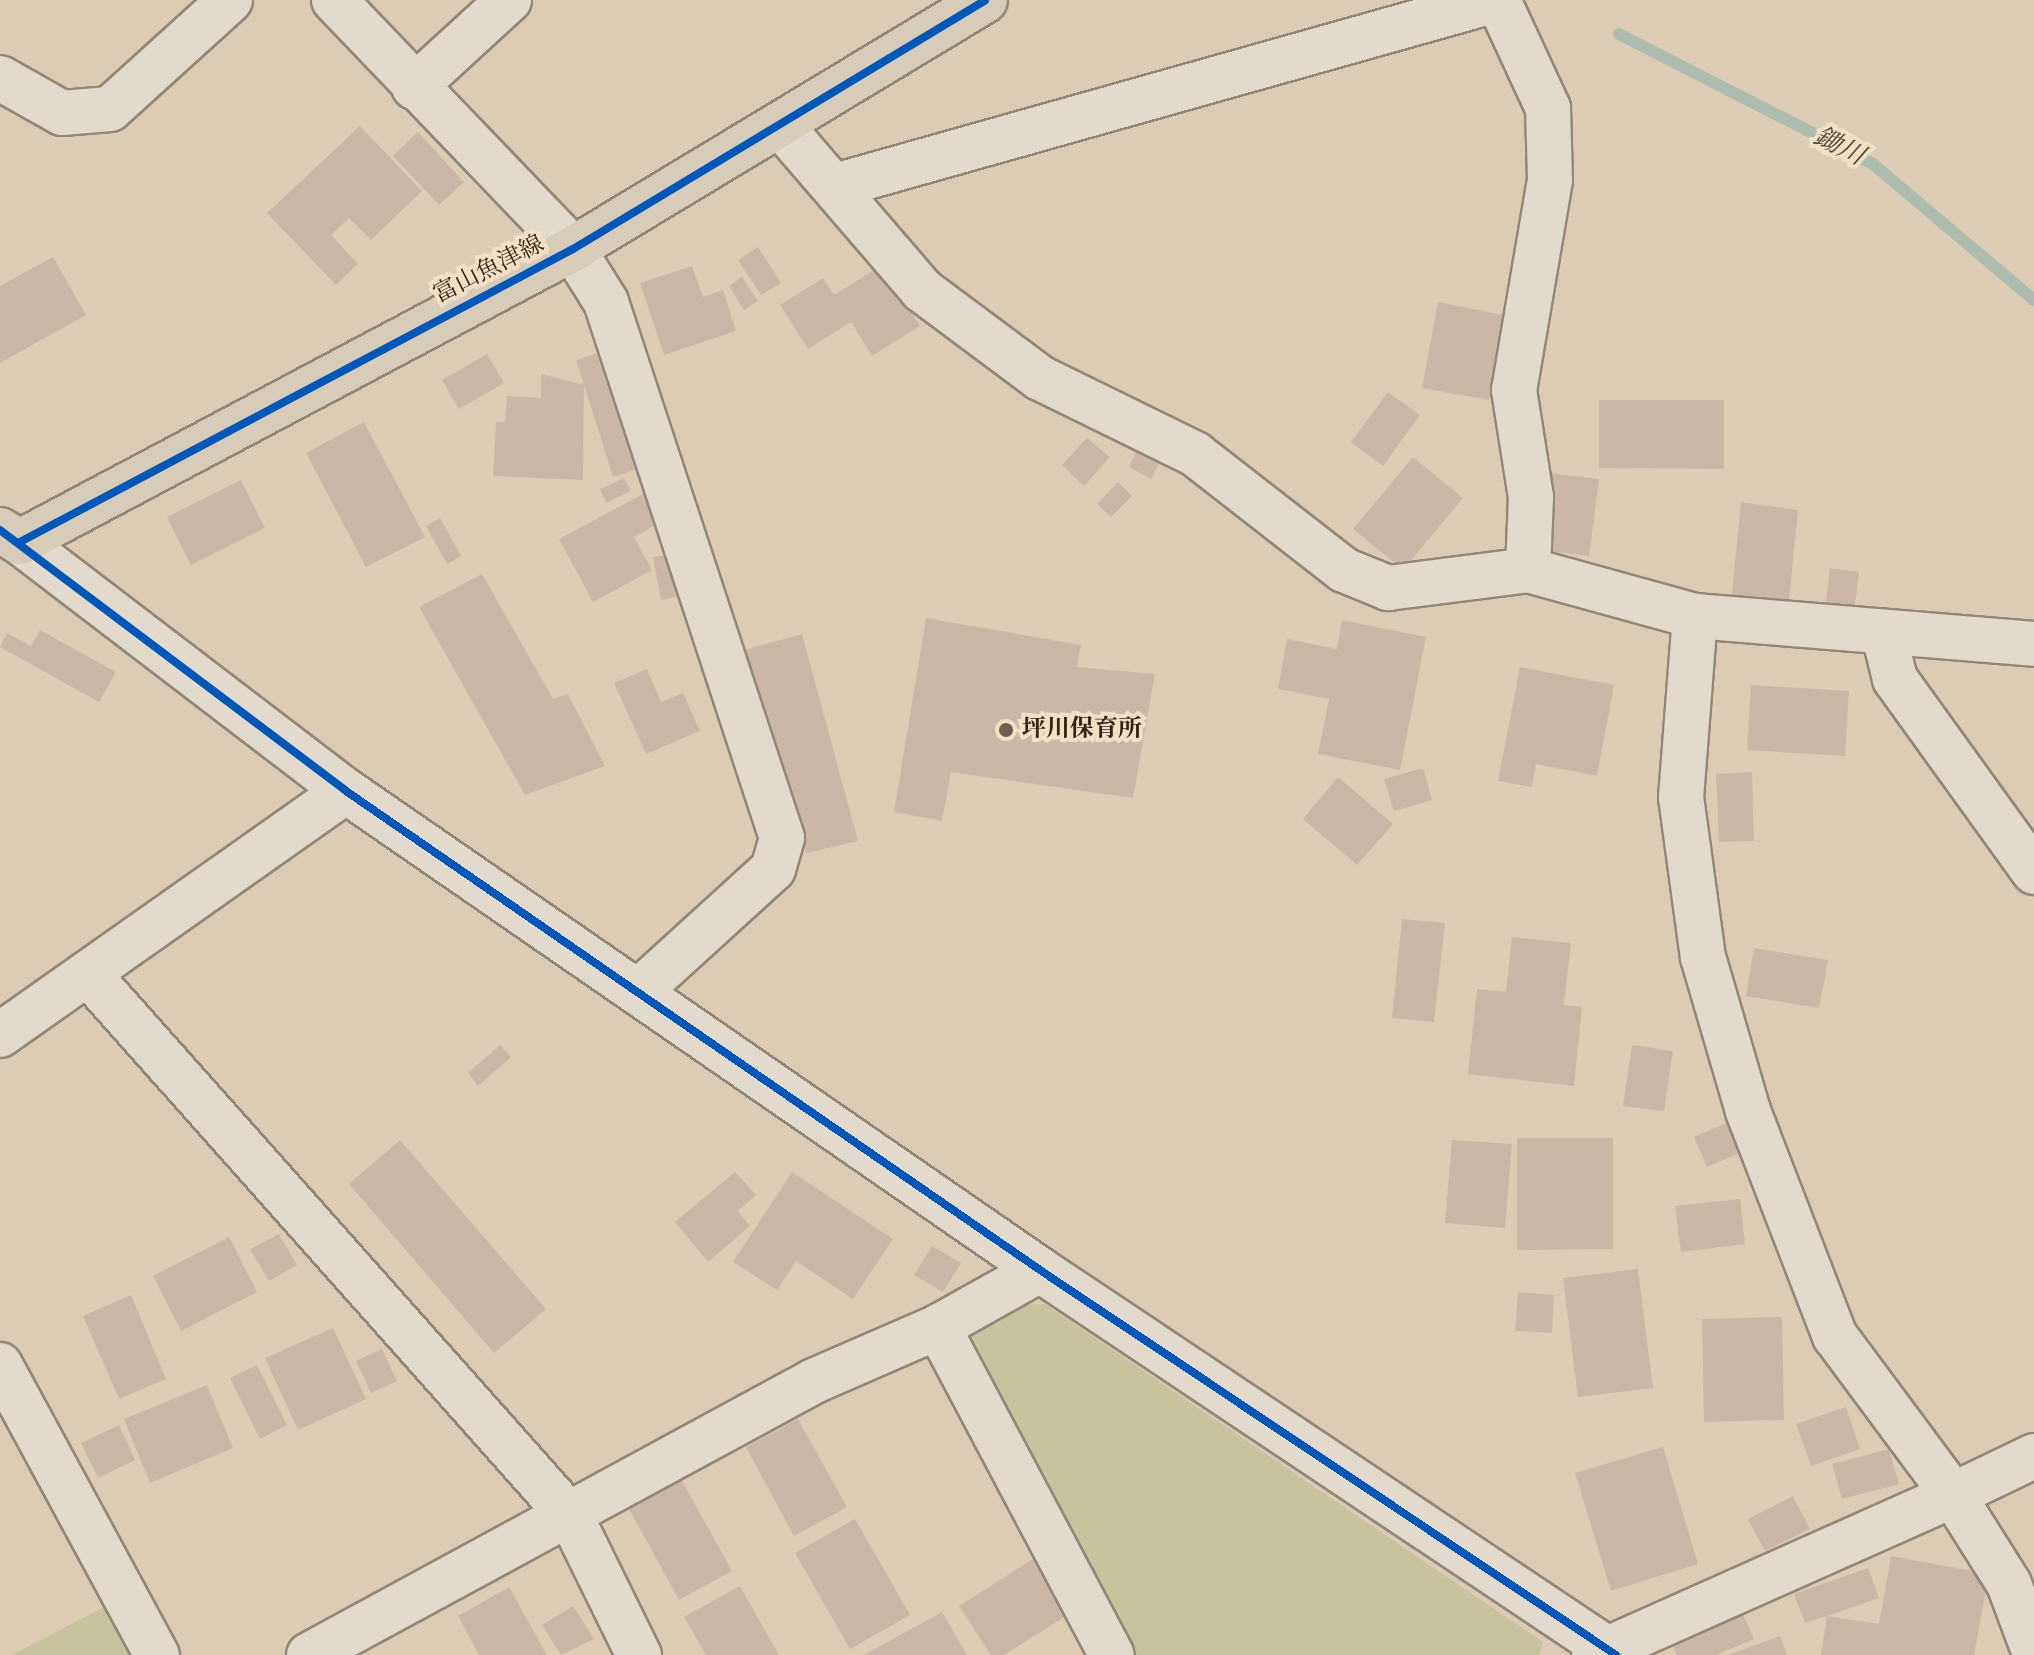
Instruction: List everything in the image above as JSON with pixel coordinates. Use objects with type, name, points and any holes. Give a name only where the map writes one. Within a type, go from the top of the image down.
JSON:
[{"type":"main road","name":"富山魚津線","points":[[10,536],[573,249],[782,127],[985,0]]},
{"type":"street","points":[[0,78],[62,113],[110,109],[230,0]]},
{"type":"street","points":[[334,0],[414,87],[573,249],[606,302],[782,838],[773,869],[638,992]]},
{"type":"street","points":[[414,87],[509,0]]},
{"type":"street","points":[[835,186],[1497,0],[1548,108],[1550,180],[1514,390],[1531,497],[1528,570]]},
{"type":"street","points":[[782,127],[922,290],[1040,378],[1195,454],[1344,570],[1388,588],[1528,570],[1695,616],[2034,644]]},
{"type":"street","points":[[10,536],[346,791],[1040,1270],[1606,1653],[2034,1456]]},
{"type":"street","points":[[1695,616],[1681,797],[1703,957],[1748,1111],[1835,1336],[1953,1495],[2009,1584],[2034,1651]]},
{"type":"street","points":[[1884,634],[1895,679],[2034,872]]},
{"type":"street","points":[[0,1035],[346,791]]},
{"type":"street","points":[[88,974],[571,1517],[639,1655]]},
{"type":"street","points":[[316,1653],[571,1517],[814,1381],[938,1327],[1040,1270]]},
{"type":"street","points":[[938,1327],[1108,1654]]},
{"type":"street","points":[[0,1365],[157,1655]]},
{"type":"shaded area","points":[[1045,1304],[1543,1642],[1539,1655],[1137,1655],[971,1337],[1024,1305]]},
{"type":"shaded area","points":[[106,1606],[133,1655],[12,1655]]},
{"type":"building","points":[[360,126],[422,191],[371,240],[349,218],[331,235],[358,264],[336,285],[267,213]]},
{"type":"building","points":[[418,132],[464,182],[439,205],[393,156]]},
{"type":"building","points":[[758,247],[781,283],[761,295],[738,260]]},
{"type":"building","points":[[53,257],[86,315],[0,363],[0,286]]},
{"type":"building","points":[[882,265],[920,326],[872,356],[851,322],[808,349],[780,305],[823,278],[834,295]]},
{"type":"building","points":[[692,266],[703,297],[723,290],[736,331],[664,355],[640,283]]},
{"type":"building","points":[[742,277],[758,301],[744,310],[729,286]]},
{"type":"building","points":[[1438,302],[1504,315],[1489,400],[1422,388]]},
{"type":"building","points":[[605,351],[643,467],[613,477],[576,360]]},
{"type":"building","points":[[487,354],[504,383],[459,409],[442,380]]},
{"type":"building","points":[[541,374],[584,385],[583,480],[493,476],[496,422],[505,422],[507,396],[541,398]]},
{"type":"building","points":[[1388,392],[1420,415],[1383,466],[1351,442]]},
{"type":"building","points":[[1599,400],[1724,400],[1724,469],[1599,468]]},
{"type":"building","points":[[364,422],[425,537],[366,567],[306,453]]},
{"type":"building","points":[[1087,438],[1110,457],[1084,486],[1062,465]]},
{"type":"building","points":[[1137,450],[1160,462],[1151,479],[1129,467]]},
{"type":"building","points":[[1413,457],[1463,498],[1403,570],[1353,529]]},
{"type":"building","points":[[1549,473],[1599,479],[1589,556],[1539,550]]},
{"type":"building","points":[[624,478],[631,491],[606,503],[600,489]]},
{"type":"building","points":[[241,480],[265,528],[191,565],[167,517]]},
{"type":"building","points":[[1118,482],[1132,496],[1111,517],[1097,504]]},
{"type":"building","points":[[645,493],[661,522],[634,537],[652,570],[593,602],[559,539]]},
{"type":"building","points":[[1741,502],[1798,510],[1787,620],[1730,614]]},
{"type":"building","points":[[440,518],[461,556],[447,564],[426,526]]},
{"type":"building","points":[[670,554],[678,597],[661,600],[653,557]]},
{"type":"building","points":[[1830,568],[1859,572],[1853,621],[1824,618]]},
{"type":"building","points":[[482,574],[553,699],[568,694],[605,766],[525,795],[419,607]]},
{"type":"building","points":[[926,618],[1081,645],[1077,667],[1155,674],[1133,798],[951,772],[942,821],[894,812]]},
{"type":"building","points":[[1342,620],[1426,637],[1400,770],[1318,754],[1329,699],[1278,689],[1287,639],[1337,649]]},
{"type":"building","points":[[40,630],[116,672],[99,702],[0,647],[7,633],[31,646]]},
{"type":"building","points":[[802,634],[858,841],[807,853],[744,650]]},
{"type":"building","points":[[1520,667],[1614,685],[1597,776],[1536,764],[1532,787],[1498,781]]},
{"type":"building","points":[[647,669],[661,702],[683,693],[700,731],[646,754],[614,683]]},
{"type":"building","points":[[1751,685],[1849,691],[1845,756],[1747,750]]},
{"type":"building","points":[[1423,768],[1432,800],[1394,811],[1384,779]]},
{"type":"building","points":[[1752,772],[1754,841],[1719,842],[1716,774]]},
{"type":"building","points":[[1338,777],[1393,824],[1357,865],[1303,819]]},
{"type":"building","points":[[1402,919],[1445,923],[1434,1022],[1392,1018]]},
{"type":"building","points":[[1512,937],[1571,943],[1564,1005],[1582,1007],[1574,1086],[1468,1074],[1477,989],[1506,992]]},
{"type":"building","points":[[1754,948],[1828,960],[1819,1008],[1746,996]]},
{"type":"building","points":[[500,1045],[511,1057],[478,1086],[468,1073]]},
{"type":"building","points":[[1632,1045],[1673,1051],[1664,1111],[1623,1106]]},
{"type":"building","points":[[1729,1122],[1742,1152],[1707,1167],[1694,1137]]},
{"type":"building","points":[[1517,1138],[1613,1138],[1613,1249],[1517,1250]]},
{"type":"building","points":[[400,1140],[546,1309],[494,1353],[349,1184]]},
{"type":"building","points":[[1452,1140],[1512,1144],[1505,1228],[1445,1223]]},
{"type":"building","points":[[735,1172],[756,1195],[738,1211],[750,1226],[708,1262],[675,1222]]},
{"type":"building","points":[[792,1172],[893,1239],[853,1299],[796,1261],[777,1290],[733,1262]]},
{"type":"building","points":[[1740,1199],[1745,1244],[1681,1252],[1675,1206]]},
{"type":"building","points":[[279,1234],[297,1265],[269,1281],[250,1249]]},
{"type":"building","points":[[229,1237],[257,1292],[181,1331],[153,1276]]},
{"type":"building","points":[[932,1246],[961,1263],[943,1292],[914,1275]]},
{"type":"building","points":[[1638,1269],[1653,1388],[1578,1397],[1563,1278]]},
{"type":"building","points":[[1518,1292],[1554,1295],[1552,1333],[1515,1331]]},
{"type":"building","points":[[131,1295],[166,1379],[119,1399],[83,1316]]},
{"type":"building","points":[[1782,1317],[1784,1420],[1704,1422],[1702,1319]]},
{"type":"building","points":[[333,1328],[366,1399],[298,1430],[265,1358]]},
{"type":"building","points":[[382,1349],[397,1381],[371,1393],[356,1361]]},
{"type":"building","points":[[257,1365],[287,1425],[260,1439],[230,1378]]},
{"type":"building","points":[[207,1385],[233,1448],[150,1483],[124,1419]]},
{"type":"building","points":[[1846,1407],[1860,1449],[1811,1466],[1796,1424]]},
{"type":"building","points":[[798,1419],[847,1507],[794,1536],[746,1447]]},
{"type":"building","points":[[119,1425],[135,1460],[98,1478],[81,1443]]},
{"type":"building","points":[[1663,1447],[1698,1564],[1611,1591],[1575,1473]]},
{"type":"building","points":[[1889,1449],[1899,1484],[1842,1499],[1832,1464]]},
{"type":"building","points":[[681,1479],[732,1571],[679,1600],[628,1507]]},
{"type":"building","points":[[1793,1496],[1810,1529],[1765,1551],[1748,1519]]},
{"type":"building","points":[[855,1519],[910,1615],[850,1649],[795,1553]]},
{"type":"building","points":[[1891,1556],[1989,1574],[1974,1655],[1821,1655],[1827,1616],[1879,1624]]},
{"type":"building","points":[[1033,1559],[1069,1614],[1004,1655],[991,1655],[959,1606]]},
{"type":"building","points":[[1868,1568],[1879,1598],[1805,1623],[1794,1594]]},
{"type":"building","points":[[740,1586],[779,1655],[706,1655],[684,1617]]},
{"type":"building","points":[[509,1587],[547,1655],[479,1655],[458,1616]]},
{"type":"building","points":[[573,1606],[594,1639],[561,1655],[542,1625]]},
{"type":"building","points":[[942,1612],[967,1655],[864,1655]]},
{"type":"building","points":[[1743,1614],[1754,1639],[1716,1655],[1677,1655],[1672,1643]]},
{"type":"building","points":[[1780,1636],[1787,1655],[1728,1655]]},
{"type":"waterway","name":"鋤川","points":[[1619,34],[1873,164],[2034,300]]},
{"type":"cycle path","points":[[20,542],[573,249],[985,0]]},
{"type":"cycle path","points":[[0,530],[346,791],[1040,1270],[1616,1655]]},
{"type":"place","name":"坪川保育所","points":[[1006,730]]}]
